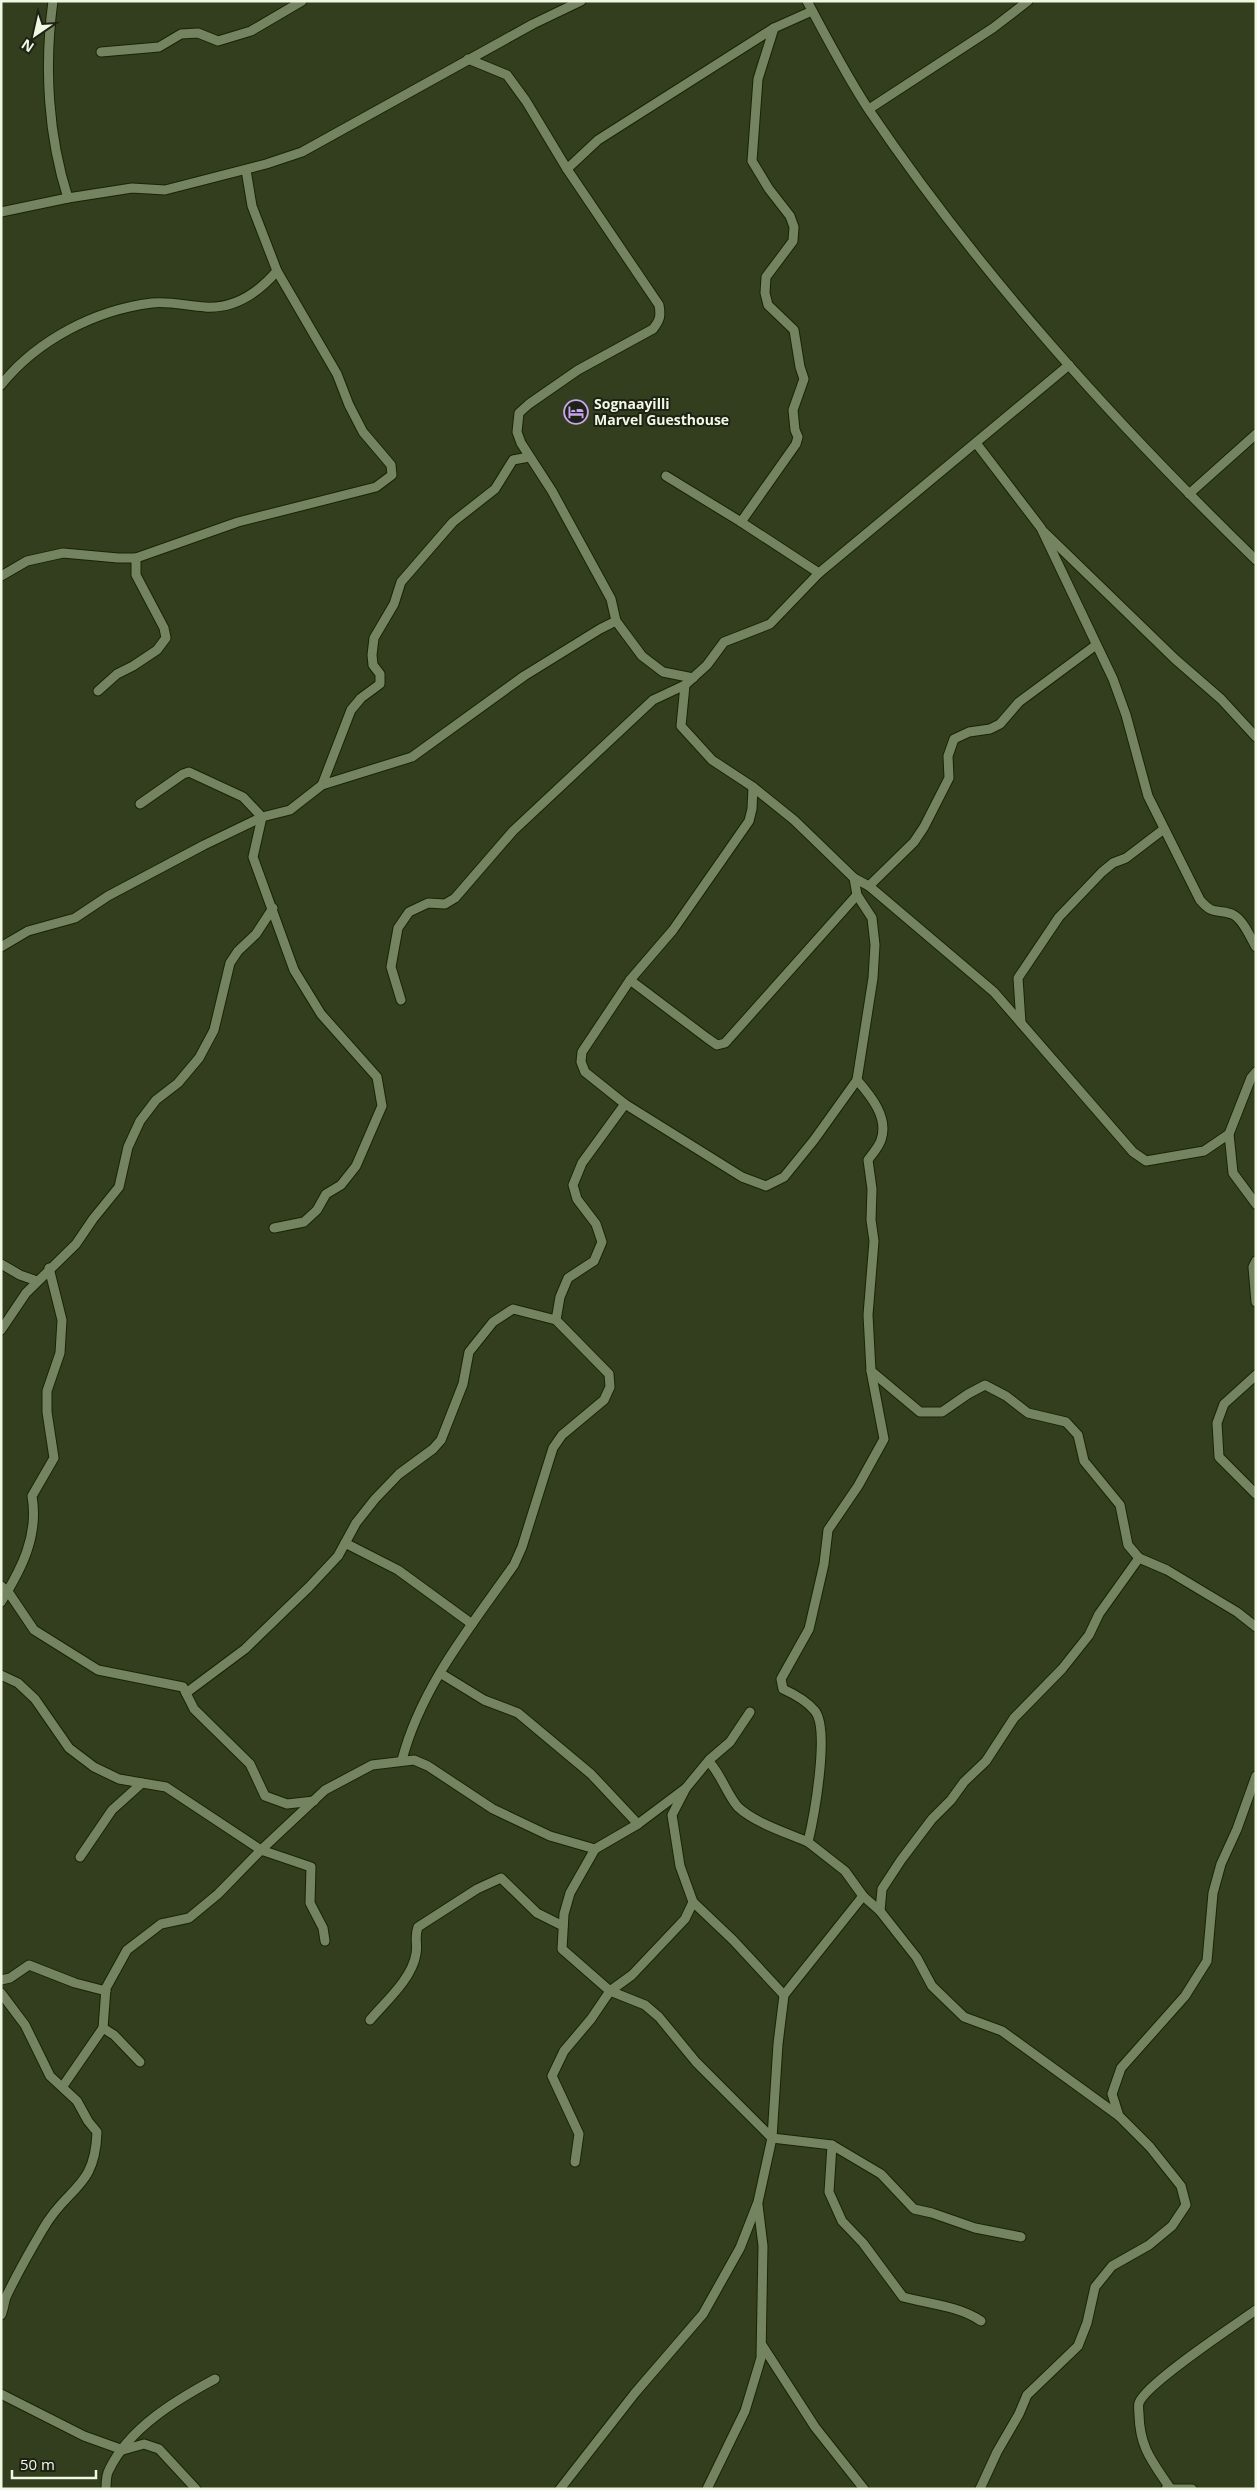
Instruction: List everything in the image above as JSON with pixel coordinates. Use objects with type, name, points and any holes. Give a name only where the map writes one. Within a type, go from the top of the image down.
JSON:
[{"type":"street","points":[[53,1],[49,52],[50,95],[58,167],[68,198]]},
{"type":"street","points":[[101,52],[159,47],[182,34],[198,33],[218,41],[251,31],[302,1]]},
{"type":"street","points":[[1,212],[68,198],[132,188],[165,190],[246,170],[302,152],[468,59],[581,1]]},
{"type":"street","points":[[807,1],[835,54],[868,109],[949,222],[1069,365],[1133,437],[1256,560]]},
{"type":"street","points":[[868,109],[993,28],[1028,1]]},
{"type":"street","points":[[567,169],[598,140],[774,28],[812,11]]},
{"type":"street","points":[[741,522],[796,444],[798,437],[795,430],[793,410],[804,379],[800,367],[794,330],[768,305],[765,293],[766,277],[793,241],[794,227],[790,216],[769,189],[752,161],[758,79],[774,28]]},
{"type":"street","points":[[468,59],[506,76],[526,101],[567,169],[659,305],[660,321],[653,329],[578,370],[529,404],[519,413],[518,432],[529,457],[552,491],[611,599],[616,621],[642,656],[663,672],[693,678]]},
{"type":"street","points":[[1,576],[28,561],[63,553],[136,558],[238,522],[376,487],[392,475],[391,465],[364,432],[349,405],[337,374],[277,271],[257,222],[246,170]]},
{"type":"street","points":[[1,385],[17,365],[41,347],[89,319],[153,303],[207,307],[227,306],[248,297],[263,287],[277,271]]},
{"type":"street","points":[[401,1000],[391,966],[398,928],[409,912],[428,904],[445,904],[455,898],[513,831],[653,700],[685,685],[708,665],[724,642],[770,624],[819,573],[1069,365]]},
{"type":"street","points":[[1189,494],[1256,434]]},
{"type":"street","points":[[976,443],[1041,528],[1175,659],[1221,699],[1256,737]]},
{"type":"street","points":[[322,785],[351,710],[361,698],[380,684],[380,674],[373,666],[374,638],[394,604],[401,582],[453,522],[495,489],[514,460],[529,457]]},
{"type":"street","points":[[666,476],[819,573]]},
{"type":"street","points":[[1041,528],[1113,679],[1126,715],[1148,796],[1200,900],[1216,913],[1232,915],[1241,922],[1256,947]]},
{"type":"street","points":[[98,691],[117,674],[157,650],[166,638],[164,628],[136,575],[136,558]]},
{"type":"street","points":[[1,947],[28,931],[75,918],[108,896],[262,817],[290,810],[322,785],[412,757],[524,676],[600,628],[616,621]]},
{"type":"street","points":[[869,886],[914,842],[924,827],[949,778],[948,756],[954,739],[969,732],[990,729],[1000,724],[1019,702],[1096,645]]},
{"type":"street","points":[[685,685],[681,726],[712,760],[753,787],[794,820],[854,878],[869,886],[994,992],[1133,1152],[1146,1161],[1204,1151],[1229,1134]]},
{"type":"street","points":[[140,804],[183,774],[189,772],[242,797],[262,817]]},
{"type":"street","points":[[753,787],[752,809],[743,832],[673,930],[630,980],[582,1052],[581,1062],[585,1072],[591,1079],[625,1104],[742,1177],[766,1186],[784,1177],[814,1140],[857,1080],[873,978],[875,945],[872,918],[857,895],[854,878]]},
{"type":"street","points":[[262,817],[253,857],[294,970],[321,1014],[377,1077],[382,1106],[356,1166],[341,1185],[326,1194],[317,1210],[304,1222],[274,1228]]},
{"type":"street","points":[[1021,1024],[1018,978],[1054,925],[1102,872],[1113,863],[1126,858],[1164,828]]},
{"type":"street","points":[[630,980],[707,1038],[717,1044],[725,1043],[857,895]]},
{"type":"street","points":[[1,1330],[26,1292],[76,1244],[93,1219],[119,1188],[128,1146],[140,1121],[156,1100],[178,1083],[199,1058],[214,1030],[230,963],[238,951],[256,934],[273,908]]},
{"type":"street","points":[[1256,1072],[1251,1078],[1229,1134],[1233,1173],[1256,1204]]},
{"type":"street","points":[[808,1842],[817,1805],[821,1728],[816,1712],[797,1696],[783,1689],[781,1679],[809,1629],[824,1564],[828,1530],[858,1486],[884,1440],[871,1371],[868,1315],[874,1241],[871,1220],[872,1189],[868,1160],[881,1140],[884,1123],[870,1094],[857,1080]]},
{"type":"street","points":[[556,1320],[560,1297],[568,1278],[594,1261],[602,1242],[596,1224],[577,1199],[573,1185],[582,1163],[625,1104]]},
{"type":"street","points":[[1256,1261],[1253,1267],[1256,1302]]},
{"type":"street","points":[[1,1264],[20,1275],[37,1281]]},
{"type":"street","points":[[1,1602],[9,1593],[30,1548],[34,1510],[32,1496],[54,1458],[47,1412],[47,1391],[60,1353],[62,1320],[50,1268]]},
{"type":"street","points":[[186,1693],[245,1649],[309,1587],[338,1556],[356,1523],[375,1499],[399,1474],[433,1449],[441,1440],[463,1384],[469,1352],[493,1322],[513,1309],[556,1320],[609,1374],[610,1387],[604,1400],[562,1435],[553,1448],[522,1547],[514,1565],[472,1624],[440,1674],[415,1718],[402,1760]]},
{"type":"street","points":[[871,1371],[920,1412],[942,1412],[985,1385],[1006,1396],[1028,1413],[1066,1422],[1078,1434],[1084,1460],[1120,1505],[1128,1545],[1139,1558],[1167,1570],[1237,1612],[1256,1627]]},
{"type":"street","points":[[1256,1375],[1224,1404],[1217,1423],[1219,1457],[1256,1494]]},
{"type":"street","points":[[345,1543],[398,1570],[472,1624]]},
{"type":"street","points":[[880,1912],[882,1889],[901,1860],[964,1782],[986,1761],[1014,1718],[1068,1662],[1089,1635],[1099,1614],[1139,1558]]},
{"type":"street","points":[[1,1586],[9,1593],[34,1630],[98,1670],[183,1687],[194,1709],[250,1764],[265,1796],[287,1804],[314,1800]]},
{"type":"street","points":[[440,1674],[484,1700],[518,1714],[591,1774],[638,1824]]},
{"type":"street","points":[[1,1675],[24,1688],[35,1700],[69,1748],[94,1767],[119,1779],[166,1787],[261,1850],[311,1867],[310,1903],[323,1928],[325,1940]]},
{"type":"street","points":[[750,1712],[730,1742],[709,1760],[686,1788],[672,1815],[680,1866],[693,1902],[733,1940],[784,1995]]},
{"type":"street","points":[[63,2086],[103,2028],[106,1991],[127,1950],[161,1924],[189,1918],[218,1894],[261,1850],[325,1790],[372,1765],[414,1760],[428,1766],[493,1808],[550,1836],[595,1849]]},
{"type":"street","points":[[711,1764],[720,1775],[738,1806],[768,1826],[808,1842],[845,1871],[863,1896],[880,1912],[917,1958],[932,1986],[964,2017],[1002,2031],[1118,2116],[1150,2147],[1181,2186],[1186,2205],[1172,2226],[1149,2245],[1112,2266],[1095,2287],[1087,2323],[1078,2346],[1026,2395],[1019,2414],[997,2452],[980,2489]]},
{"type":"street","points":[[1118,2116],[1112,2094],[1121,2068],[1185,1996],[1207,1961],[1213,1893],[1221,1864],[1256,1776]]},
{"type":"street","points":[[80,1857],[112,1810],[142,1783]]},
{"type":"street","points":[[686,1788],[638,1824],[595,1849],[570,1893],[564,1914],[562,1949],[610,1991],[645,2005],[659,2017],[696,2062],[772,2138],[832,2145],[881,2174],[914,2209],[932,2212],[975,2228],[1021,2237]]},
{"type":"street","points":[[370,2020],[409,1972],[417,1954],[415,1934],[418,1927],[478,1889],[501,1878],[537,1913],[563,1926]]},
{"type":"street","points":[[560,2489],[636,2393],[703,2314],[740,2248],[758,2202],[772,2138],[778,2044],[784,1995],[863,1896]]},
{"type":"street","points":[[575,2162],[580,2134],[552,2076],[564,2052],[591,2019],[610,1991],[632,1976],[685,1919],[693,1902]]},
{"type":"street","points":[[1,1980],[10,1978],[29,1964],[75,1983],[106,1991]]},
{"type":"street","points":[[1,1993],[25,2026],[50,2076],[77,2101],[88,2121],[97,2132],[96,2154],[91,2170],[83,2181],[56,2208],[44,2227],[3,2297],[1,2315]]},
{"type":"street","points":[[103,2028],[114,2035],[140,2062]]},
{"type":"street","points":[[832,2145],[829,2192],[842,2221],[863,2243],[903,2297],[957,2309],[970,2313],[981,2321]]},
{"type":"street","points":[[707,2489],[745,2410],[754,2386],[762,2345],[763,2246],[758,2202]]},
{"type":"street","points":[[1192,2489],[1168,2488],[1140,2436],[1139,2403],[1146,2393],[1186,2360],[1256,2310]]},
{"type":"street","points":[[762,2345],[815,2427],[864,2489]]},
{"type":"street","points":[[106,2489],[108,2471],[122,2450],[145,2425],[169,2404],[215,2379]]},
{"type":"street","points":[[1,2394],[84,2436],[122,2450],[144,2444],[159,2449],[196,2489]]},
{"type":"place","name":"Sognaayilli Marvel Guesthouse","points":[[576,412]]}]
